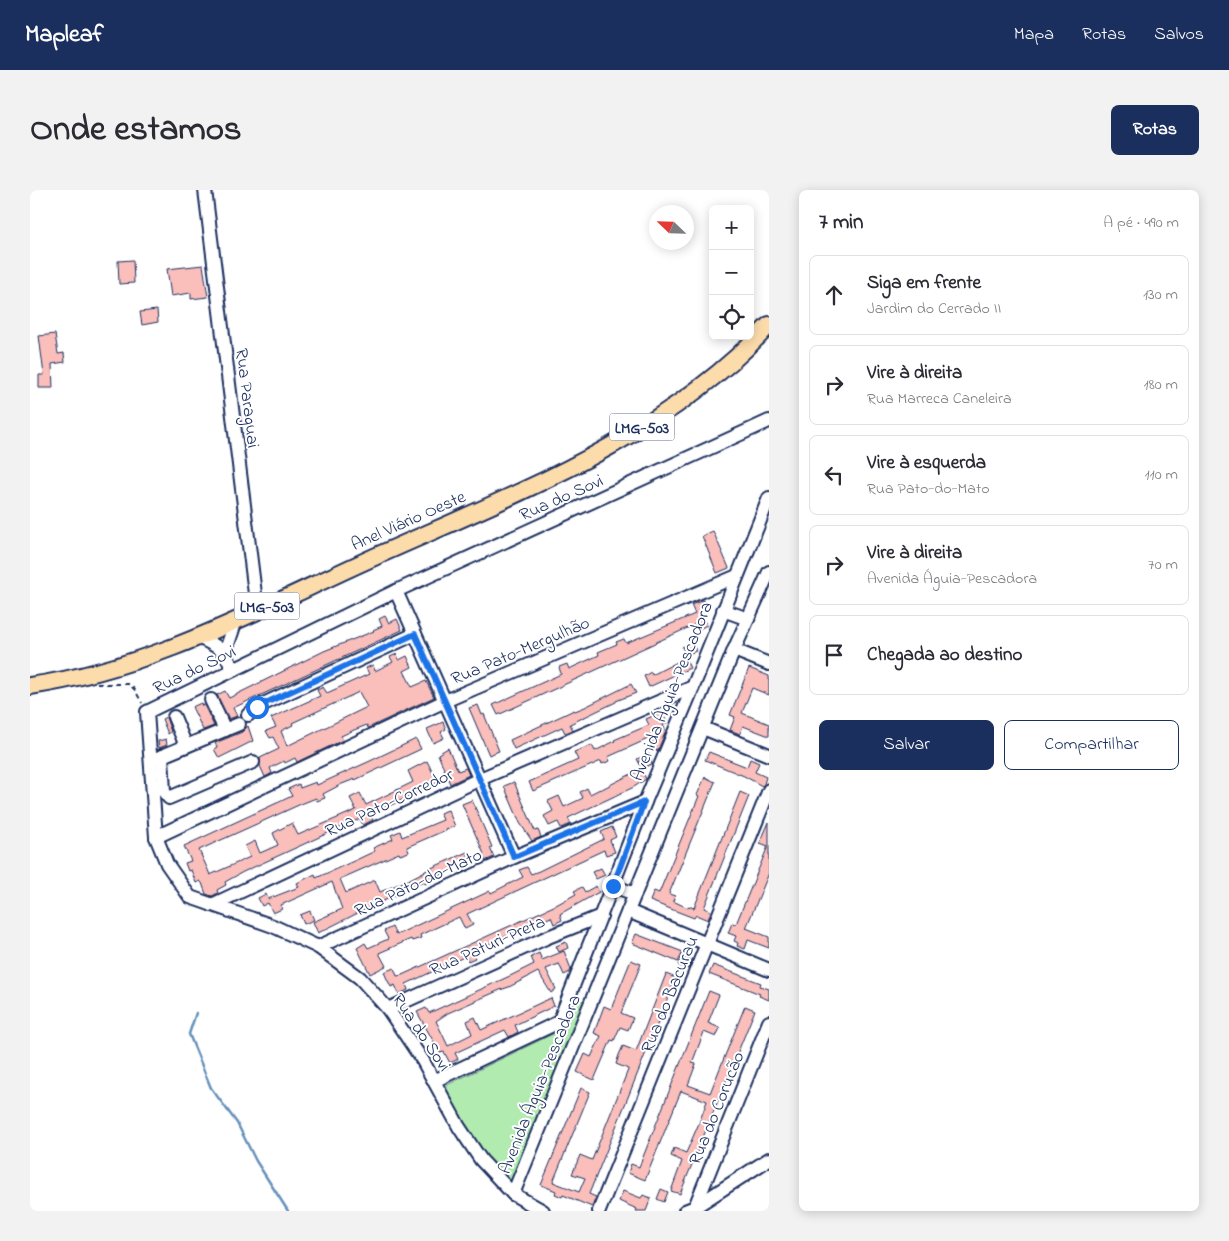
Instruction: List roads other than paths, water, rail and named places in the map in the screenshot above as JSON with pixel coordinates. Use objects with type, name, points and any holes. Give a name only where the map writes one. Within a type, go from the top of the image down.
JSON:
[{"type":"main road","name":"Anel Viário Oeste","points":[[30,686],[81,676],[130,663],[198,637],[530,486],[630,435],[689,396],[740,354],[769,324]]},
{"type":"street","name":"Rua Paraguai","points":[[205,190],[257,610]]},
{"type":"street","name":"Rua do Sovi","points":[[543,1211],[513,1194],[481,1160],[459,1127],[423,1061],[388,1009],[360,978],[318,947],[273,926],[190,897],[167,864],[156,837],[156,759],[147,712],[396,591],[769,421]]},
{"type":"street","points":[[756,427],[769,433]]},
{"type":"street","name":"Avenida Águia-Pescadora","points":[[434,1081],[559,1022],[602,916],[644,802],[693,687],[769,498]]},
{"type":"street","name":"Avenida Águia-Pescadora","points":[[513,1194],[734,650],[769,572]]},
{"type":"street","name":"Rua Pato-Mergulhão","points":[[156,837],[445,701],[737,576]]},
{"type":"street","points":[[396,591],[514,857]]},
{"type":"street","points":[[723,610],[748,619]]},
{"type":"street","points":[[225,653],[236,620]]},
{"type":"street","points":[[248,715],[257,707],[415,634]]},
{"type":"street","points":[[198,637],[225,653],[233,669]]},
{"type":"street","points":[[734,650],[769,664]]},
{"type":"street","name":"Rua Pato-Corredor","points":[[212,905],[480,779],[693,687]]},
{"type":"street","points":[[211,700],[225,730]]},
{"type":"street","points":[[174,717],[186,746]]},
{"type":"street","points":[[238,724],[156,759],[164,792],[169,798],[253,762]]},
{"type":"street","points":[[702,728],[769,755]]},
{"type":"street","name":"Rua do Bacurau","points":[[600,1211],[769,790]]},
{"type":"street","name":"Rua Pato-do-Mato","points":[[318,947],[514,857],[644,802]]},
{"type":"street","points":[[613,886],[635,894]]},
{"type":"street","points":[[628,911],[769,970]]},
{"type":"street","name":"Rua Paturi-Preta","points":[[388,1009],[548,937],[602,916]]},
{"type":"street","name":"Rua do Corucão","points":[[690,1209],[769,1022]]},
{"type":"street","points":[[690,1209],[769,1159]]},
{"type":"waterway","points":[[196,1013],[189,1034],[211,1088],[237,1123],[256,1161],[288,1211]]}]
